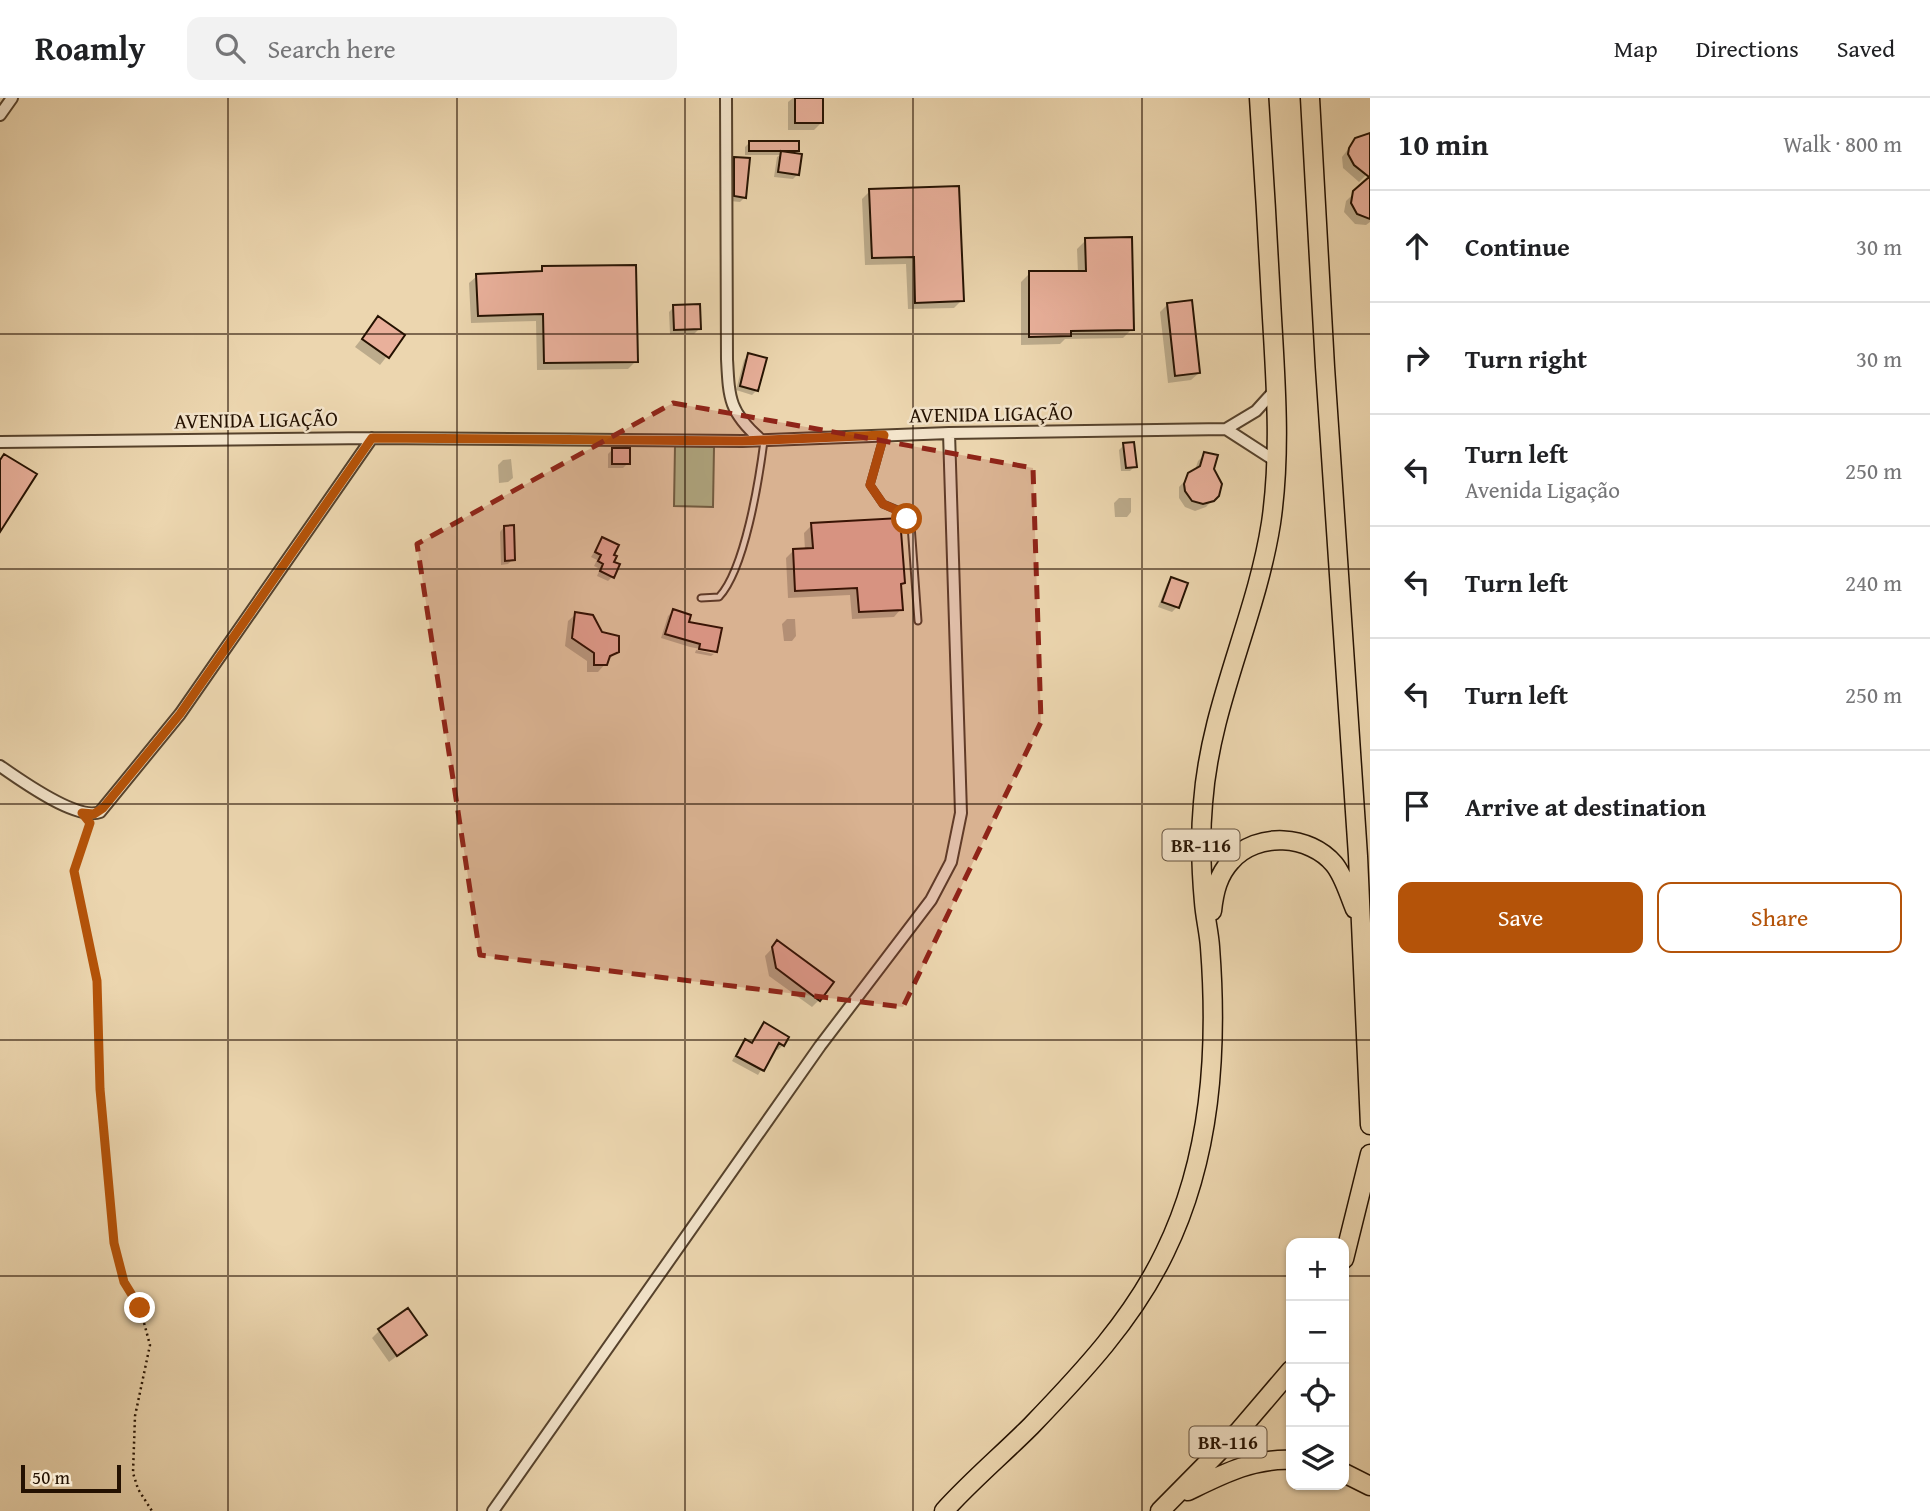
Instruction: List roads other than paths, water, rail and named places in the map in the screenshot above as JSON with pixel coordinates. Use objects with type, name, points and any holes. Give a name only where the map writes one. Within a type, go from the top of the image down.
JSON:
[{"type":"highway","name":"BR-116","points":[[944,1511],[1030,1427],[1110,1338],[1138,1302],[1166,1250],[1190,1189],[1208,1109],[1212,1047],[1210,945],[1201,857],[1206,772],[1219,708],[1262,565],[1271,525],[1277,461],[1259,98]]},
{"type":"highway","points":[[1310,98],[1358,856],[1370,1125]]},
{"type":"highway","points":[[1210,945],[1216,885],[1224,869],[1246,849],[1273,840],[1302,843],[1335,864],[1359,922]]},
{"type":"highway","points":[[1349,1239],[1370,1154]]},
{"type":"highway","name":"BR-116","points":[[1160,1511],[1262,1406],[1286,1376]]},
{"type":"highway","points":[[1175,1498],[1240,1467],[1263,1461],[1286,1460]]},
{"type":"highway","points":[[963,1511],[978,1476]]},
{"type":"highway","points":[[1349,1476],[1370,1486]]},
{"type":"street","points":[[0,115],[12,98]]},
{"type":"street","points":[[726,98],[729,397],[739,417],[762,439]]},
{"type":"street","points":[[1275,389],[1256,411],[1226,429],[1277,461]]},
{"type":"street","name":"AVENIDA LIGAÇÃO","points":[[2,439],[742,441],[948,433],[1226,429]]},
{"type":"street","points":[[493,1511],[820,1046],[930,900],[951,862],[959,830],[961,802],[948,433]]},
{"type":"street","points":[[0,766],[23,782],[82,813],[94,814],[103,808],[180,714],[372,438]]},
{"type":"lane","points":[[884,435],[870,485],[883,504],[901,512],[911,525],[918,621]]},
{"type":"lane","points":[[701,598],[719,597],[727,589],[736,569],[750,515],[762,439]]}]
